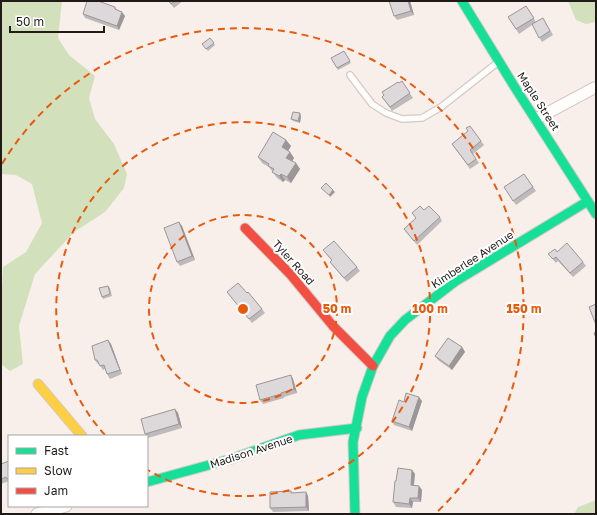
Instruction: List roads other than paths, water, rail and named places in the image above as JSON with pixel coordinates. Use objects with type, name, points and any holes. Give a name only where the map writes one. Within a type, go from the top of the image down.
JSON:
[{"type":"street","name":"Maple Street","points":[[462,1],[596,214]]},
{"type":"street","points":[[536,119],[594,88]]},
{"type":"street","name":"Kimberlee Avenue","points":[[355,514],[354,442],[362,397],[373,366],[390,336],[405,320],[456,281],[588,201]]},
{"type":"street","name":"Tyler Road","points":[[245,228],[290,274],[333,326],[373,366]]},
{"type":"street","points":[[38,384],[81,435]]},
{"type":"street","name":"Madison Avenue","points":[[148,482],[231,459],[299,435],[357,428]]},
{"type":"street","points":[[37,514],[62,507]]},
{"type":"lane","points":[[350,76],[372,104],[386,113],[402,119],[422,118],[441,107],[499,61]]}]
